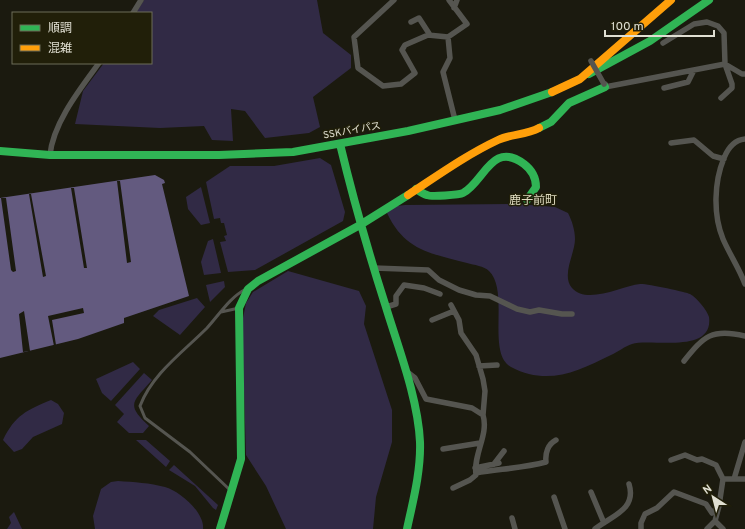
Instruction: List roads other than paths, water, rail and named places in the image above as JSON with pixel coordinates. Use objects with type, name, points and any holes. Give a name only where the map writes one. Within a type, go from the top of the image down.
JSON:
[{"type":"street","points":[[134,12],[140,0]]},
{"type":"street","points":[[394,0],[354,37],[358,68],[383,86],[401,84],[415,73],[402,50],[404,45],[430,35],[448,37],[467,24],[449,0]]},
{"type":"street","points":[[454,8],[456,0]]},
{"type":"street","name":"SSKバイパス","points":[[0,151],[50,155],[219,155],[293,152],[340,144],[500,110],[562,88],[580,79],[671,0]]},
{"type":"street","points":[[580,79],[650,41],[709,0]]},
{"type":"street","points":[[411,22],[419,18],[430,35]]},
{"type":"street","points":[[664,43],[694,24],[707,22],[718,26],[724,34],[725,64],[732,84],[732,88],[721,98]]},
{"type":"street","points":[[448,37],[450,58],[443,72],[455,120]]},
{"type":"street","points":[[590,61],[605,85]]},
{"type":"street","points":[[50,155],[51,142],[74,98],[98,64]]},
{"type":"street","points":[[220,529],[241,459],[239,308],[248,289],[258,281],[360,225],[486,146],[501,139],[530,133],[551,122],[569,103],[605,85],[725,64],[742,74],[745,74]]},
{"type":"street","points":[[664,88],[688,82],[694,70]]},
{"type":"street","points":[[745,139],[739,140],[732,144],[724,159],[717,179],[716,201],[719,227],[723,239],[745,284]]},
{"type":"street","points":[[671,143],[694,140],[713,156],[724,159]]},
{"type":"street","points":[[340,144],[360,225],[405,371],[417,419],[420,443],[417,481],[407,529]]},
{"type":"street","points":[[416,189],[428,196],[462,194],[490,164],[497,159],[506,157],[513,158],[527,166],[536,180],[536,188],[527,200]]},
{"type":"street","points":[[374,268],[428,270],[439,280],[459,290],[476,295],[490,296],[517,309],[530,312],[539,310],[562,314],[572,314]]},
{"type":"street","points":[[386,307],[396,304],[396,296],[404,284],[424,288],[440,294]]},
{"type":"street","points":[[432,320],[452,308],[458,320],[461,333],[476,355],[485,391],[483,415],[486,425],[480,443],[475,470],[470,480],[453,488]]},
{"type":"street","points":[[684,361],[703,338],[712,334],[719,332],[745,336]]},
{"type":"street","points":[[479,366],[497,365]]},
{"type":"street","points":[[405,371],[415,378],[426,399],[472,408],[483,415]]},
{"type":"street","points":[[475,470],[516,466],[524,467],[546,462],[545,456],[551,443],[556,440]]},
{"type":"street","points":[[734,479],[743,455],[745,442]]},
{"type":"street","points":[[443,449],[480,443]]},
{"type":"street","points":[[475,470],[496,464],[504,451]]},
{"type":"street","points":[[671,460],[685,455],[697,460],[702,458],[716,465],[723,479],[715,521],[707,529]]},
{"type":"street","points":[[723,479],[745,479]]},
{"type":"street","points":[[595,529],[614,517],[631,499],[629,484]]},
{"type":"street","points":[[591,492],[604,523]]},
{"type":"street","points":[[641,529],[641,523],[645,514],[657,508],[674,492],[706,504],[712,513],[719,506]]},
{"type":"street","points":[[554,497],[565,529]]},
{"type":"street","points":[[512,518],[516,529]]},
{"type":"street","points":[[715,521],[723,529]]},
{"type":"lane","points":[[232,492],[190,452],[145,418],[140,406],[145,393],[164,370],[238,293],[248,289]]},
{"type":"lane","points":[[221,312],[239,308]]},
{"type":"district","name":"鹿子前町","points":[[533,201]]}]
